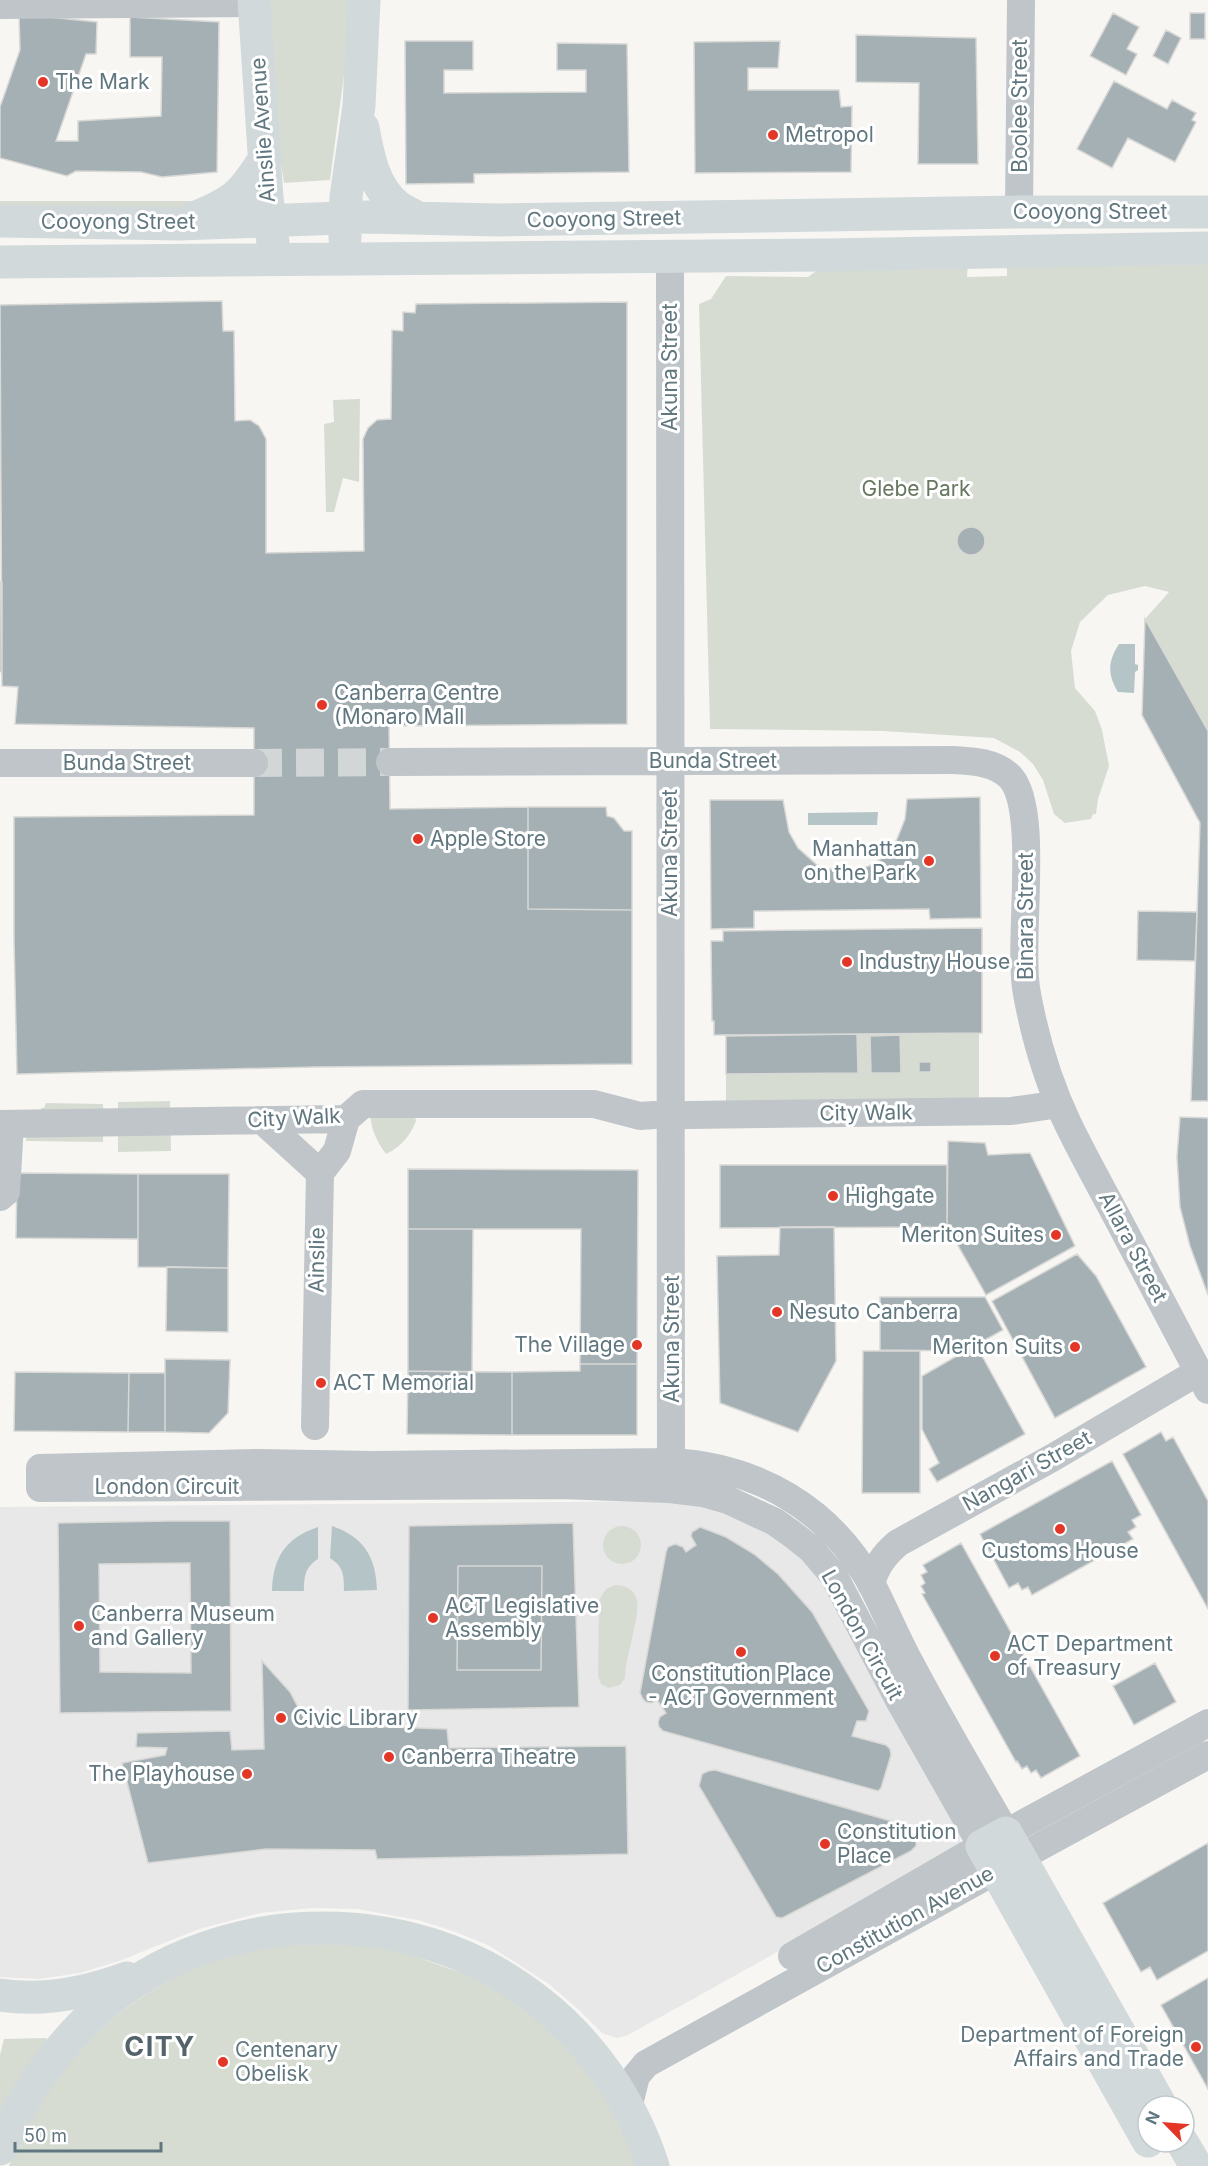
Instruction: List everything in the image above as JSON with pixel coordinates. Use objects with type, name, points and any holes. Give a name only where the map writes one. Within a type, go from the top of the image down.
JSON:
[{"type":"main road","points":[[346,258],[344,218],[359,106],[364,0]]},
{"type":"main road","name":"Ainslie Avenue","points":[[254,2],[270,222],[276,260]]},
{"type":"main road","points":[[359,106],[367,150],[383,192],[398,207],[418,218]]},
{"type":"main road","points":[[179,224],[222,207],[234,199],[250,182],[265,158]]},
{"type":"main road","points":[[1019,212],[1025,222],[1043,232],[1125,239],[1151,249]]},
{"type":"main road","points":[[983,252],[1009,231],[1019,212]]},
{"type":"main road","name":"Cooyong Street","points":[[0,221],[179,224],[344,218],[497,220],[1019,212],[1208,212]]},
{"type":"main road","name":"Akuna Street","points":[[670,217],[670,256]]},
{"type":"main road","name":"Cooyong Street","points":[[0,262],[1208,248]]},
{"type":"main road","name":"London Circuit","points":[[1001,1852],[1153,2094]]},
{"type":"main road","name":"London Circuit","points":[[1001,1852],[1136,2117]]},
{"type":"main road","points":[[0,1995],[40,1998],[89,1990],[213,1945],[264,1932],[320,1927],[378,1931],[412,1938],[457,1953],[505,1977],[559,2019],[584,2044],[602,2067],[628,2108],[653,2166]]},
{"type":"main road","points":[[0,2149],[32,2087],[54,2056],[85,2022],[130,1986],[160,1968],[213,1945]]},
{"type":"street","name":"Boolee Street","points":[[1019,212],[1021,0]]},
{"type":"street","points":[[0,5],[254,2]]},
{"type":"street","name":"Akuna Street","points":[[670,256],[671,1475]]},
{"type":"street","name":"Bunda Street","points":[[390,762],[972,761],[992,765],[1010,778],[1021,796]]},
{"type":"street","name":"Bunda Street","points":[[0,763],[254,763]]},
{"type":"street","name":"Binara Street","points":[[1021,796],[1026,843],[1023,945],[1026,991],[1053,1104]]},
{"type":"street","name":"City Walk","points":[[5,1124],[346,1119],[363,1104],[594,1104],[640,1116],[654,1115]]},
{"type":"street","name":"City Walk","points":[[687,1115],[1011,1111],[1053,1104]]},
{"type":"street","name":"Allara Street","points":[[1053,1104],[1067,1122],[1203,1381]]},
{"type":"street","points":[[262,1120],[320,1173],[337,1152],[346,1119]]},
{"type":"street","points":[[0,1197],[6,1192],[5,1124]]},
{"type":"street","name":"Ainslie","points":[[315,1426],[320,1173]]},
{"type":"street","name":"Nangari Street","points":[[871,1584],[874,1571],[881,1560],[898,1543],[1052,1458],[1203,1381]]},
{"type":"street","name":"London Circuit","points":[[1001,1852],[871,1584],[854,1557],[817,1517],[780,1491],[732,1471],[708,1465],[671,1475],[560,1485],[294,1486],[40,1478],[259,1463],[671,1475],[704,1493],[728,1500],[775,1522],[811,1549],[834,1576],[899,1700],[1001,1852]]},
{"type":"street","name":"London Circuit","points":[[259,1463],[294,1486]]},
{"type":"street","points":[[345,1486],[363,1475],[373,1465]]},
{"type":"street","name":"Constitution Avenue","points":[[628,2108],[636,2076],[646,2064],[1001,1852],[1208,1724]]},
{"type":"street","name":"Constitution Avenue","points":[[792,1956],[1001,1852],[1208,1755]]},
{"type":"shaded area","points":[[1119,644],[1135,644],[1135,664],[1138,665],[1138,670],[1135,672],[1134,693],[1118,692],[1112,679],[1111,662]]},
{"type":"shaded area","points":[[878,812],[877,825],[808,825],[808,813]]},
{"type":"shaded area","points":[[672,1501],[728,1512],[787,1544],[817,1574],[961,1834],[960,1844],[950,1856],[628,2035],[617,2038],[602,2033],[549,1984],[488,1945],[418,1920],[357,1909],[312,1908],[260,1913],[199,1929],[119,1961],[80,1973],[39,1979],[0,1977],[0,1507]]},
{"type":"shaded area","points":[[332,1526],[352,1536],[366,1550],[374,1568],[377,1590],[344,1591],[342,1572],[330,1558]]},
{"type":"shaded area","points":[[318,1527],[318,1559],[310,1565],[306,1573],[304,1591],[272,1591],[275,1569],[283,1551],[297,1537]]},
{"type":"green space","points":[[264,0],[354,0],[330,180],[284,183],[265,55]]},
{"type":"green space","points":[[0,201],[207,201],[197,209],[0,208]]},
{"type":"green space","name":"Glebe Park","points":[[1208,262],[1208,731],[1145,619],[1169,592],[1145,586],[1108,595],[1080,622],[1071,651],[1075,688],[1095,711],[1102,730],[1109,766],[1098,799],[1096,814],[1093,814],[1091,819],[1065,823],[1054,814],[1043,780],[1033,764],[1020,752],[994,738],[883,731],[710,729],[699,304],[711,299],[726,276],[808,277],[823,266],[968,263],[967,277],[1007,276],[1007,264]]},
{"type":"green space","points":[[360,399],[359,482],[343,478],[334,512],[326,512],[324,424],[334,422],[333,400]]},
{"type":"green space","points":[[979,1033],[979,1101],[726,1105],[726,1074],[857,1073],[857,1034]]},
{"type":"green space","points":[[170,1101],[171,1151],[118,1152],[118,1102]]},
{"type":"green space","points":[[46,1103],[103,1104],[103,1142],[26,1141],[26,1113],[41,1112],[41,1108],[44,1108]]},
{"type":"green space","points":[[370,1108],[415,1116],[416,1121],[408,1136],[386,1154],[374,1133]]},
{"type":"green space","points":[[622,1526],[636,1531],[641,1545],[636,1559],[622,1564],[608,1559],[603,1545],[608,1531]]},
{"type":"green space","points":[[615,1585],[632,1591],[636,1597],[637,1608],[625,1678],[620,1685],[608,1688],[601,1684],[598,1676],[599,1600],[606,1589]]},
{"type":"green space","points":[[338,1942],[403,1952],[472,1977],[501,1993],[555,2035],[603,2091],[640,2166],[9,2166],[37,2107],[48,2088],[69,2061],[93,2036],[148,1993],[179,1976],[245,1951],[279,1945]]},
{"type":"green space","points":[[46,2038],[51,2044],[0,2124],[0,2055],[4,2039]]},
{"type":"building","points":[[1113,13],[1139,27],[1127,49],[1137,54],[1126,75],[1090,56]]},
{"type":"building","points":[[1190,13],[1205,13],[1205,39],[1190,39]]},
{"type":"building","name":"The Mark","points":[[19,14],[97,22],[96,54],[86,54],[56,141],[78,141],[78,121],[161,116],[162,57],[130,57],[130,17],[219,22],[217,172],[162,177],[141,172],[76,171],[67,176],[0,158],[0,107],[20,50]]},
{"type":"building","points":[[1166,30],[1181,38],[1168,64],[1153,56]]},
{"type":"building","points":[[856,35],[976,38],[978,164],[918,164],[919,83],[856,82]]},
{"type":"building","points":[[405,41],[473,41],[473,70],[444,70],[444,93],[586,92],[586,70],[557,70],[557,43],[627,44],[629,172],[474,174],[474,183],[406,184]]},
{"type":"building","name":"Metropol","points":[[780,41],[778,68],[748,68],[748,90],[839,90],[841,107],[852,106],[851,172],[695,173],[694,42]]},
{"type":"building","points":[[1114,81],[1167,109],[1172,100],[1196,113],[1192,120],[1196,122],[1175,162],[1128,138],[1112,168],[1077,149]]},
{"type":"building","name":"Canberra Centre (Monaro Mall","points":[[222,301],[223,331],[234,331],[235,421],[250,420],[259,426],[266,439],[266,553],[364,551],[363,439],[368,428],[377,420],[391,419],[392,330],[403,331],[403,312],[415,313],[416,304],[627,302],[627,724],[389,726],[390,809],[528,807],[528,909],[632,910],[632,1064],[314,1067],[17,1074],[14,817],[254,815],[254,728],[15,724],[18,687],[2,686],[0,305]]},
{"type":"building","points":[[971,527],[981,531],[985,541],[981,551],[971,555],[961,551],[957,541],[961,531]]},
{"type":"building","points":[[0,582],[2,582],[2,671],[0,672]]},
{"type":"building","points":[[1145,619],[1208,731],[1208,1101],[1191,1101],[1200,823],[1142,715]]},
{"type":"building","name":"Manhattan on the Park","points":[[980,797],[981,918],[930,919],[929,909],[754,911],[754,928],[711,929],[710,800],[783,800],[789,832],[798,848],[817,865],[845,873],[869,866],[883,858],[895,844],[905,819],[907,799]]},
{"type":"building","points":[[528,807],[606,807],[607,816],[614,818],[624,831],[632,831],[632,910],[528,909]]},
{"type":"building","points":[[1138,911],[1197,912],[1195,961],[1137,960]]},
{"type":"building","name":"Industry House","points":[[982,928],[982,1033],[714,1035],[711,941],[723,941],[723,931]]},
{"type":"building","points":[[857,1034],[858,1073],[726,1074],[726,1036]]},
{"type":"building","points":[[900,1035],[901,1073],[871,1073],[870,1036]]},
{"type":"building","points":[[919,1062],[931,1062],[931,1072],[919,1072]]},
{"type":"building","points":[[1180,1117],[1208,1118],[1208,1295],[1190,1246],[1180,1207],[1177,1157]]},
{"type":"building","points":[[948,1141],[985,1143],[988,1155],[1030,1153],[1075,1246],[986,1295],[947,1226]]},
{"type":"building","name":"Highgate","points":[[720,1165],[947,1165],[947,1227],[720,1228]]},
{"type":"building","points":[[408,1169],[638,1170],[637,1364],[580,1364],[581,1229],[408,1229]]},
{"type":"building","points":[[17,1173],[138,1174],[138,1239],[16,1238]]},
{"type":"building","points":[[138,1174],[229,1174],[228,1268],[138,1267]]},
{"type":"building","name":"Nesuto Canberra","points":[[780,1227],[834,1227],[836,1361],[798,1432],[720,1403],[717,1256],[779,1255]]},
{"type":"building","points":[[408,1229],[473,1229],[472,1372],[408,1371]]},
{"type":"building","name":"Meriton Suits","points":[[1077,1254],[1096,1276],[1146,1367],[1055,1418],[992,1301]]},
{"type":"building","points":[[167,1267],[228,1268],[228,1332],[166,1331]]},
{"type":"building","points":[[880,1297],[985,1297],[1003,1330],[965,1351],[880,1350]]},
{"type":"building","points":[[976,1345],[1025,1434],[937,1482],[929,1469],[939,1463],[922,1429],[922,1376]]},
{"type":"building","points":[[863,1351],[920,1351],[920,1493],[862,1493]]},
{"type":"building","points":[[165,1359],[230,1360],[228,1413],[209,1433],[165,1432]]},
{"type":"building","points":[[580,1364],[637,1364],[637,1435],[512,1435],[512,1372],[580,1371]]},
{"type":"building","points":[[408,1371],[512,1372],[512,1435],[407,1434]]},
{"type":"building","points":[[15,1372],[129,1373],[128,1432],[14,1431]]},
{"type":"building","points":[[129,1373],[165,1373],[165,1432],[128,1432]]},
{"type":"building","points":[[1161,1432],[1166,1441],[1173,1437],[1208,1501],[1208,1609],[1123,1454]]},
{"type":"building","name":"Customs House","points":[[1112,1461],[1141,1515],[1132,1520],[1136,1527],[1128,1532],[1133,1539],[1032,1595],[1028,1587],[1022,1590],[1018,1583],[1009,1588],[980,1534]]},
{"type":"building","name":"Canberra Museum and Gallery","points":[[230,1521],[231,1711],[60,1713],[58,1523]],"holes":[[[190,1563],[191,1673],[100,1672],[99,1564]]]},
{"type":"building","name":"ACT Legislative Assembly","points":[[573,1523],[579,1707],[408,1710],[409,1526]],"holes":[[[458,1566],[542,1566],[541,1670],[457,1670]]]},
{"type":"building","name":"Constitution Place - ACT Government","points":[[700,1527],[726,1537],[754,1554],[778,1574],[812,1612],[869,1711],[866,1721],[857,1721],[852,1736],[886,1745],[890,1749],[891,1755],[881,1788],[878,1791],[663,1731],[659,1727],[660,1717],[666,1713],[657,1700],[651,1703],[646,1702],[640,1693],[666,1552],[668,1547],[675,1544],[683,1547],[686,1552],[696,1545],[691,1536],[692,1532]]},
{"type":"building","points":[[961,1543],[1080,1756],[1041,1778],[1036,1770],[1031,1773],[1027,1766],[1022,1769],[1016,1762],[922,1594],[925,1593],[921,1586],[925,1583],[921,1575],[927,1572],[923,1565]]},
{"type":"building","points":[[458,1566],[542,1566],[541,1670],[457,1670]]},
{"type":"building","points":[[262,1661],[290,1692],[307,1724],[447,1729],[449,1748],[626,1746],[628,1854],[377,1859],[375,1850],[266,1849],[148,1863],[122,1763],[165,1755],[167,1748],[136,1747],[137,1733],[230,1731],[232,1750],[264,1749]]},
{"type":"building","points":[[1155,1663],[1176,1702],[1134,1725],[1113,1686]]},
{"type":"building","name":"Constitution Place","points":[[715,1770],[908,1826],[916,1834],[916,1846],[911,1851],[786,1916],[776,1917],[699,1786],[702,1774]]},
{"type":"building","points":[[1208,1843],[1208,1951],[1157,1980],[1150,1967],[1141,1972],[1103,1903]]},
{"type":"building","name":"Department of Foreign Affairs and Trade","points":[[1208,1978],[1208,2089],[1161,2005]]},
{"type":"tunnel","points":[[254,763],[390,762]]},
{"type":"place","name":"The Mark","points":[[43,82]]},
{"type":"place","name":"Metropol","points":[[773,135]]},
{"type":"place","name":"Canberra Centre (Monaro Mall","points":[[322,705]]},
{"type":"place","name":"Apple Store","points":[[418,839]]},
{"type":"place","name":"Manhattan on the Park","points":[[929,861]]},
{"type":"place","name":"Industry House","points":[[847,962]]},
{"type":"place","name":"Highgate","points":[[833,1196]]},
{"type":"place","name":"Meriton Suites","points":[[1056,1235]]},
{"type":"place","name":"Nesuto Canberra","points":[[777,1312]]},
{"type":"place","name":"The Village","points":[[637,1345]]},
{"type":"place","name":"Meriton Suits","points":[[1075,1347]]},
{"type":"place","name":"ACT Memorial","points":[[321,1383]]},
{"type":"place","name":"Customs House","points":[[1060,1529]]},
{"type":"place","name":"ACT Legislative Assembly","points":[[433,1618]]},
{"type":"place","name":"Canberra Museum and Gallery","points":[[79,1626]]},
{"type":"place","name":"Constitution Place - ACT Government","points":[[741,1652]]},
{"type":"place","name":"ACT Department of Treasury","points":[[995,1656]]},
{"type":"place","name":"Civic Library","points":[[281,1718]]},
{"type":"place","name":"Canberra Theatre","points":[[389,1757]]},
{"type":"place","name":"The Playhouse","points":[[247,1774]]},
{"type":"place","name":"Constitution Place","points":[[825,1844]]},
{"type":"place","name":"Department of Foreign Affairs and Trade","points":[[1196,2047]]},
{"type":"place","name":"Centenary Obelisk","points":[[223,2062]]},
{"type":"district","name":"CITY","points":[[160,2047]]}]
